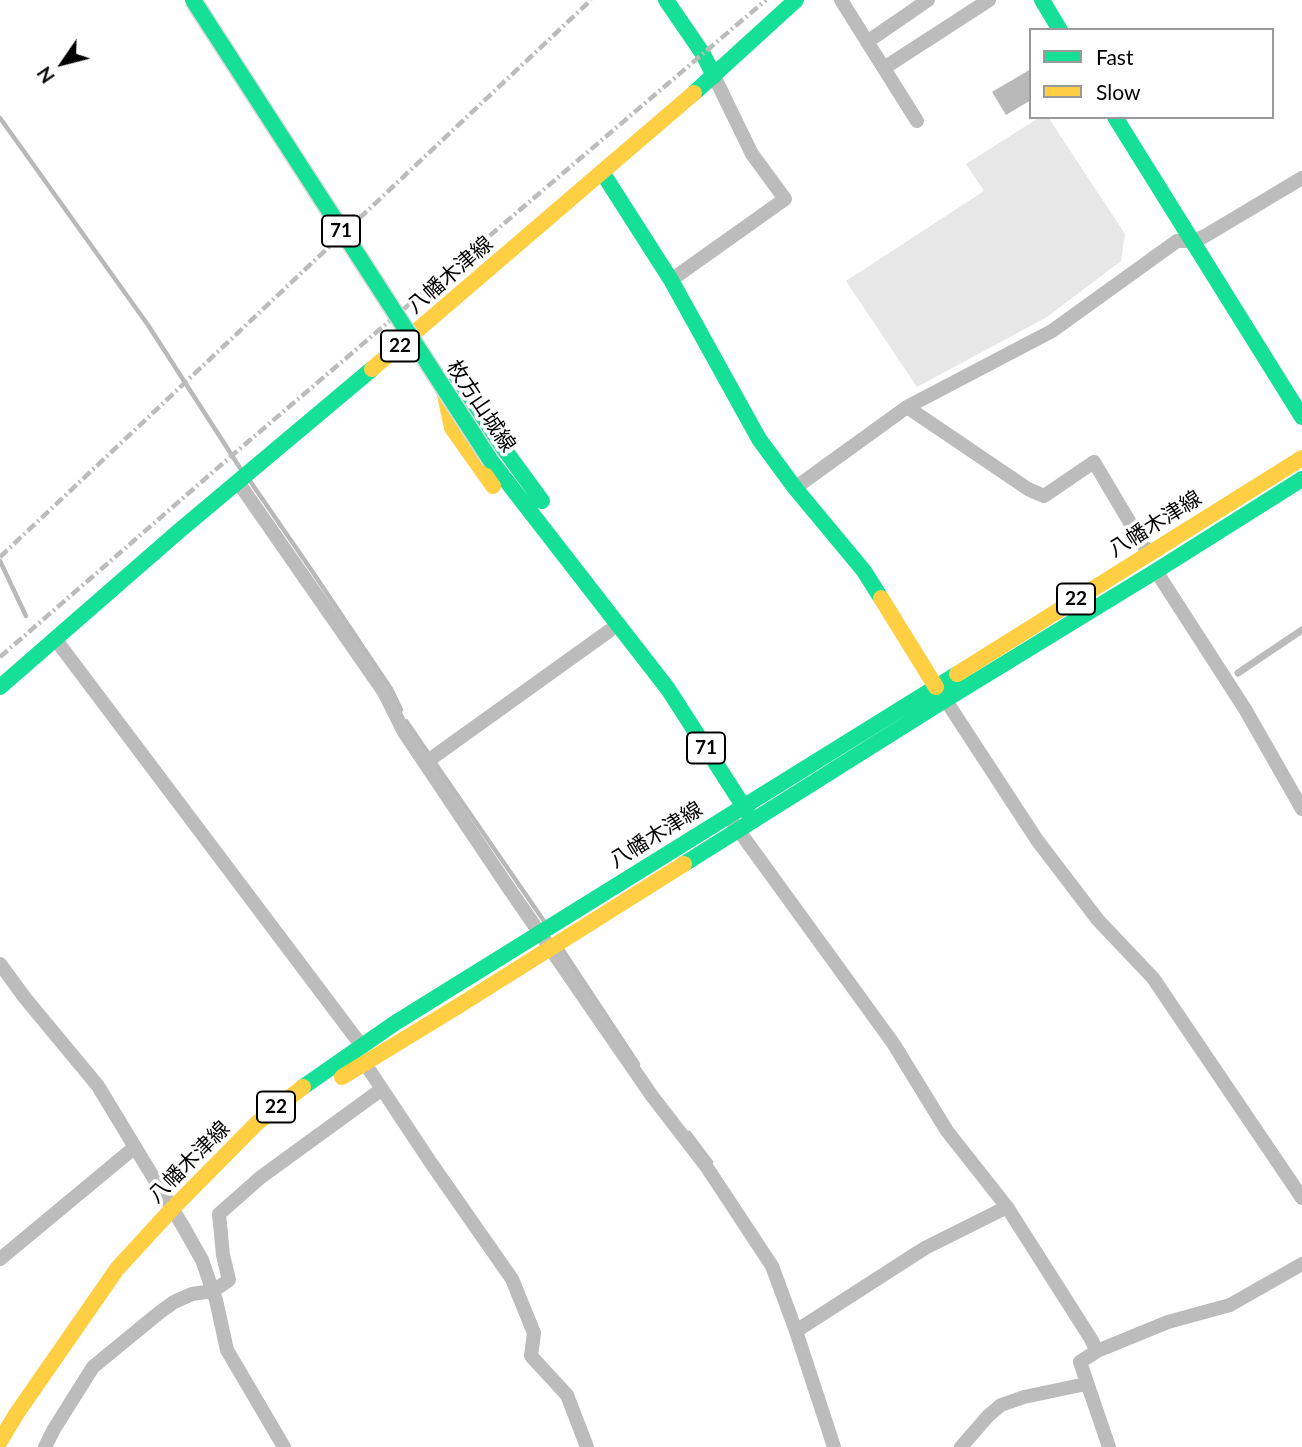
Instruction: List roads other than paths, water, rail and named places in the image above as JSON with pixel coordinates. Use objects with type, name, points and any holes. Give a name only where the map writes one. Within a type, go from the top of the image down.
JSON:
[{"type":"main road","name":"枚方山城線","points":[[193,0],[491,461],[668,689],[753,821]]},
{"type":"main road","points":[[666,0],[703,54],[714,76]]},
{"type":"main road","name":"八幡木津線","points":[[0,687],[179,531],[412,336],[714,76],[796,0]]},
{"type":"main road","points":[[1042,0],[1059,28]]},
{"type":"main road","points":[[1116,119],[1302,418]]},
{"type":"main road","points":[[602,172],[671,280],[745,416],[776,464],[864,571],[940,693]]},
{"type":"main road","name":"71","points":[[412,336],[443,382],[477,412],[553,515]]},
{"type":"main road","name":"71","points":[[443,382],[452,428],[542,551],[582,602],[668,689]]},
{"type":"main road","name":"八幡木津線","points":[[174,1213],[260,1134],[364,1062],[460,1005],[753,821],[1148,554],[1302,458]]},
{"type":"main road","name":"八幡木津線","points":[[0,1441],[16,1413],[87,1314],[174,1213],[257,1123],[304,1086],[361,1045],[728,815],[1156,571],[1302,479]]},
{"type":"main road","name":"71","points":[[583,554],[633,628],[668,689]]},
{"type":"street","points":[[841,0],[917,121]]},
{"type":"street","points":[[867,42],[928,0]]},
{"type":"street","points":[[884,68],[989,0]]},
{"type":"street","points":[[671,280],[785,199],[752,154],[714,76]]},
{"type":"street","points":[[795,488],[906,407],[1052,331],[1177,241],[1193,241],[1302,178]]},
{"type":"street","points":[[906,407],[1028,489],[1044,496],[1094,463],[1148,554]]},
{"type":"street","points":[[238,482],[384,692],[404,732],[540,933],[652,1096],[706,1166],[772,1266],[834,1447]]},
{"type":"street","points":[[1156,571],[1245,709],[1302,809]]},
{"type":"street","points":[[425,763],[609,631]]},
{"type":"street","points":[[56,640],[361,1045]]},
{"type":"street","points":[[940,693],[1037,840],[1098,920],[1153,978],[1302,1198]]},
{"type":"street","points":[[728,815],[893,1043],[947,1131],[1007,1207],[1097,1351]]},
{"type":"street","points":[[0,964],[24,998],[98,1086],[202,1260],[213,1291],[227,1350],[284,1447]]},
{"type":"street","points":[[364,1062],[512,1279],[534,1333],[531,1356],[567,1395],[587,1447]]},
{"type":"street","points":[[45,1447],[93,1367],[160,1311],[192,1294],[213,1291],[229,1280],[223,1255],[219,1214],[261,1177],[382,1089]]},
{"type":"street","points":[[0,1259],[135,1147]]},
{"type":"street","points":[[796,1331],[925,1248],[1007,1207]]},
{"type":"street","points":[[1109,1447],[1080,1362],[1097,1351],[1168,1322],[1230,1305],[1302,1264]]},
{"type":"street","points":[[961,1447],[1001,1405],[1024,1396],[1086,1384]]},
{"type":"lane","points":[[1238,673],[1302,630]]},
{"type":"waterway","points":[[0,118],[148,325],[242,471]]},
{"type":"waterway","points":[[250,481],[391,689],[401,710]]},
{"type":"waterway","points":[[0,561],[26,616]]},
{"type":"waterway","points":[[406,721],[544,921]]},
{"type":"waterway","points":[[562,949],[638,1064]]},
{"type":"waterway","points":[[689,1133],[711,1162]]},
{"type":"railway","points":[[0,557],[591,0]]},
{"type":"railway","points":[[0,657],[766,0]]}]
